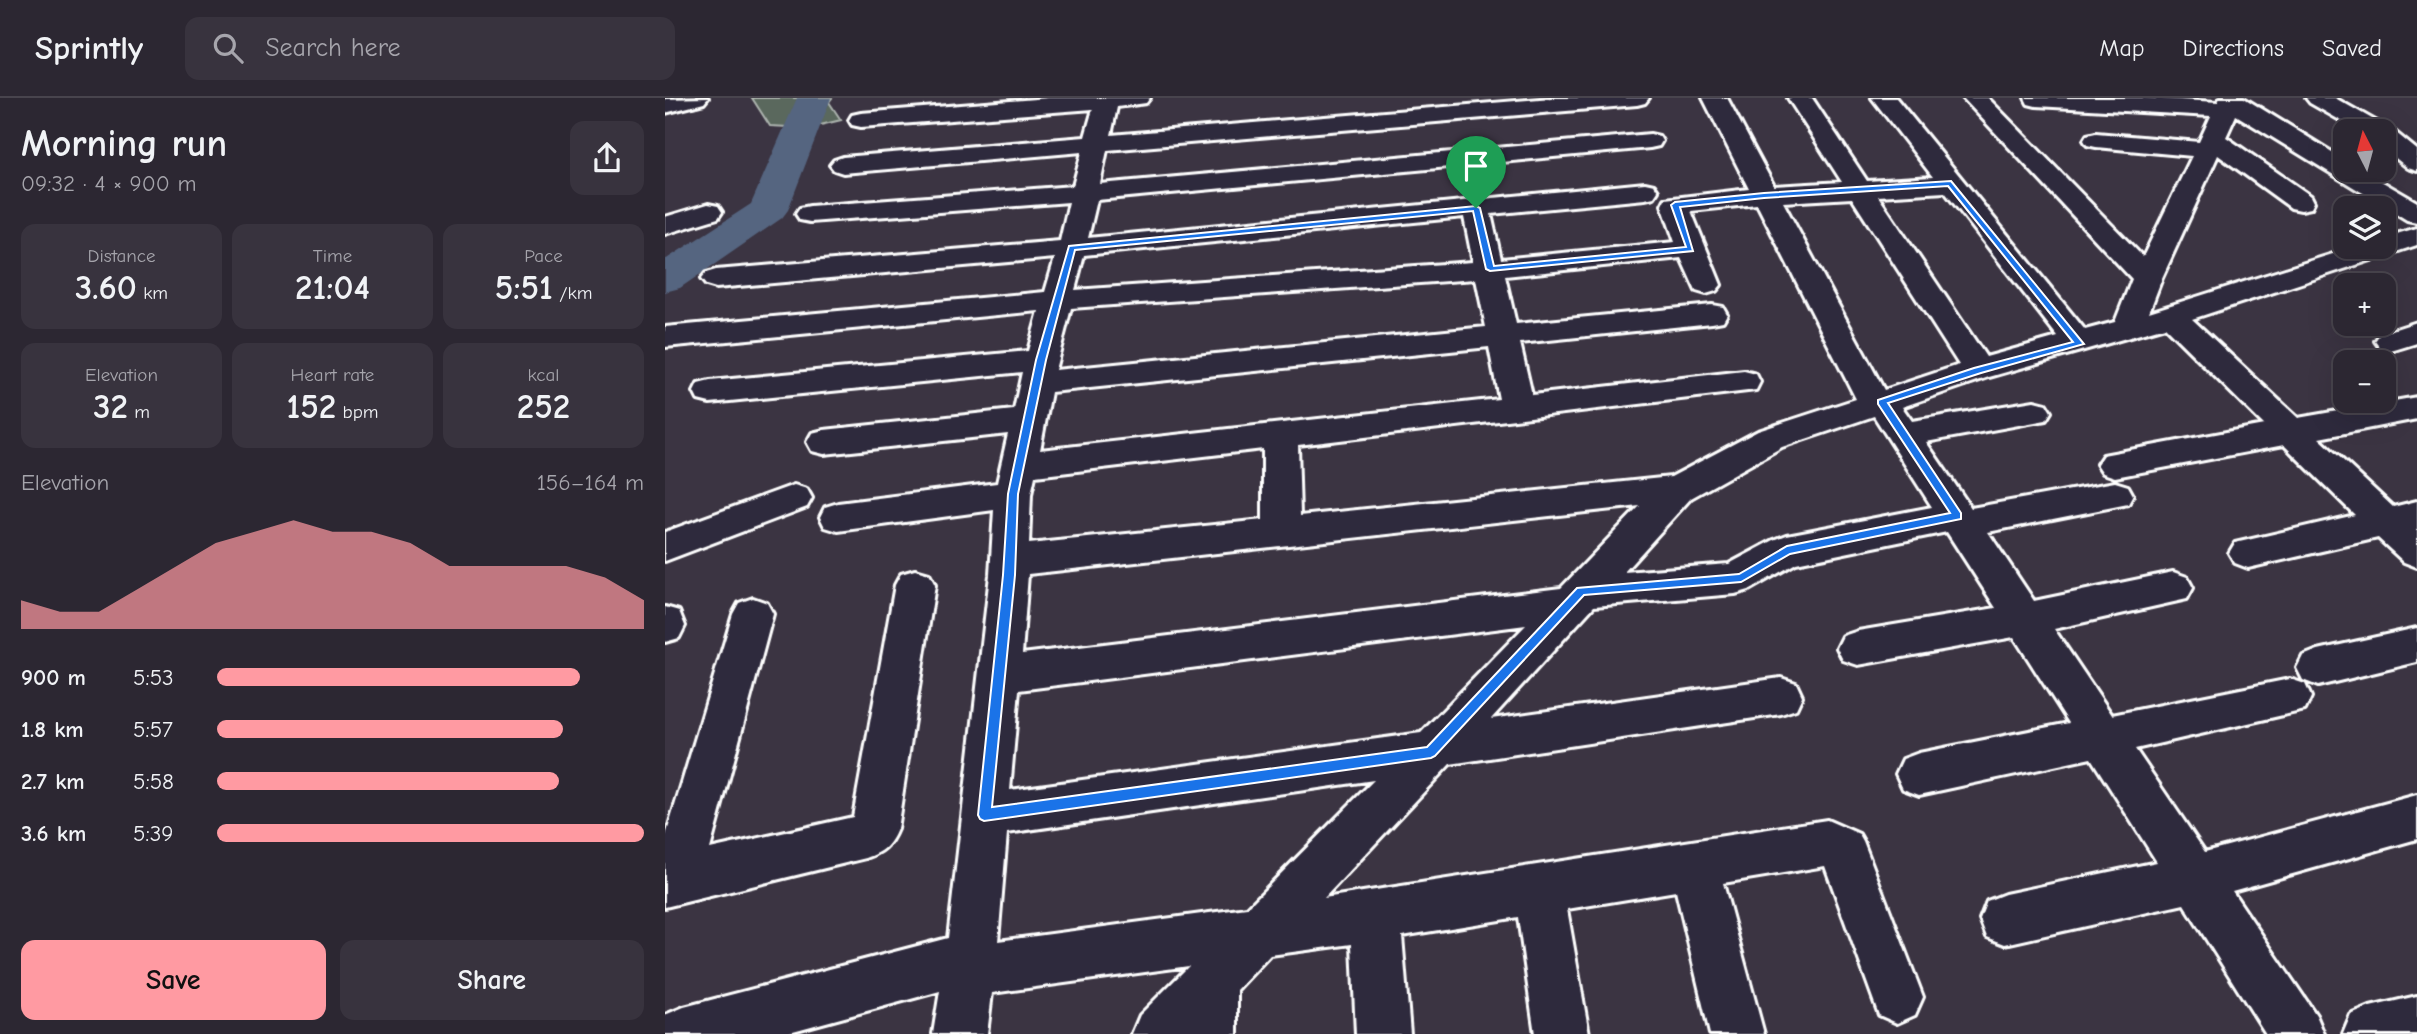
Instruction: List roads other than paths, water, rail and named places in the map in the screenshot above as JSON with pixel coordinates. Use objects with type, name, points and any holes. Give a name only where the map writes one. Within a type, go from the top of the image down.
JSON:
[{"type":"street","points":[[665,106],[696,98]]},
{"type":"street","points":[[843,165],[1096,144],[1475,104],[1637,98]]},
{"type":"street","points":[[1715,98],[1764,195],[1887,414],[1960,519],[2297,1034]]},
{"type":"street","points":[[1800,98],[1978,370]]},
{"type":"street","points":[[1884,98],[2079,344]]},
{"type":"street","points":[[1975,98],[2147,278]]},
{"type":"street","points":[[2318,98],[2354,119]]},
{"type":"street","points":[[861,120],[1117,99],[1096,144],[1072,248],[1038,372],[1016,480],[999,675],[960,1034]]},
{"type":"street","points":[[2036,99],[2229,103],[2417,214]]},
{"type":"street","points":[[2127,330],[2147,278],[2229,103]]},
{"type":"street","points":[[1475,104],[1488,154],[1490,269],[1518,408]]},
{"type":"street","points":[[2096,140],[2210,144],[2301,202]]},
{"type":"street","points":[[810,214],[1084,193],[1650,141]]},
{"type":"street","points":[[2396,141],[2417,151]]},
{"type":"street","points":[[2396,146],[2417,163]]},
{"type":"street","points":[[710,392],[1038,372],[1503,335],[1709,300],[1674,206],[1764,195],[1951,184]]},
{"type":"street","points":[[716,279],[1072,248],[1645,191]]},
{"type":"street","points":[[665,226],[708,212]]},
{"type":"street","points":[[1887,414],[1978,370],[2127,330],[2417,236]]},
{"type":"street","points":[[665,337],[1056,300],[1490,269],[1691,249]]},
{"type":"street","points":[[2171,316],[2290,431],[2401,518],[2417,552]]},
{"type":"street","points":[[838,517],[1016,480],[1280,435],[1744,382]]},
{"type":"street","points":[[999,675],[1575,597],[1741,578],[1787,550],[1960,519],[2115,480],[2290,431],[2417,408]]},
{"type":"street","points":[[1159,1034],[1434,749],[1678,489],[1770,439],[1887,414],[2034,412]]},
{"type":"street","points":[[824,442],[1028,420]]},
{"type":"street","points":[[1280,435],[1282,531]]},
{"type":"street","points":[[1010,561],[1678,489]]},
{"type":"street","points":[[665,547],[794,498]]},
{"type":"street","points":[[2248,553],[2401,518]]},
{"type":"street","points":[[671,882],[866,836],[874,829],[915,585]]},
{"type":"street","points":[[1858,648],[2025,619],[2173,588]]},
{"type":"street","points":[[671,882],[753,614]]},
{"type":"street","points":[[1919,774],[2102,737],[2304,683],[2417,645]]},
{"type":"street","points":[[984,815],[1781,696]]},
{"type":"street","points":[[2005,919],[2195,878],[2417,817]]},
{"type":"street","points":[[684,1034],[969,964],[1259,932],[1375,916],[1827,843],[1835,845],[1846,857],[1897,997]]},
{"type":"street","points":[[1694,864],[1737,1034]]},
{"type":"street","points":[[1539,891],[1562,1034]]},
{"type":"street","points":[[1375,916],[1383,1034]]},
{"type":"street","points":[[1210,1034],[1211,982]]},
{"type":"street","points":[[2370,1034],[2417,1023]]},
{"type":"waterway","points":[[665,279],[768,210],[814,98]]}]
